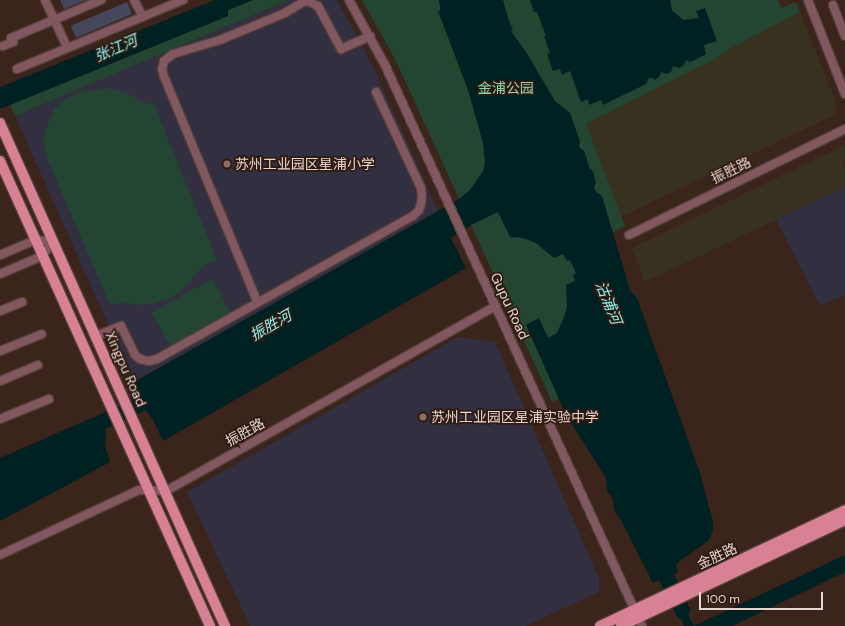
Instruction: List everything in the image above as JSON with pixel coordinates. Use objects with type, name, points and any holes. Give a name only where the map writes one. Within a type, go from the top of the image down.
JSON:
[{"type":"main road","name":"Xingpu Road","points":[[0,123],[166,491],[225,626]]},
{"type":"main road","name":"Xingpu Road","points":[[0,161],[210,626]]},
{"type":"main road","name":"金胜路","points":[[621,626],[638,618],[667,599],[845,510]]},
{"type":"main road","name":"金胜路","points":[[688,589],[845,520]]},
{"type":"main road","name":"金胜路","points":[[600,626],[638,618]]},
{"type":"street","points":[[45,0],[67,48]]},
{"type":"street","points":[[3,46],[13,42],[11,38],[101,0]]},
{"type":"street","points":[[134,0],[143,17]]},
{"type":"street","points":[[17,69],[183,0]]},
{"type":"street","name":"Gupu Road","points":[[350,0],[370,36],[448,203],[638,618]]},
{"type":"street","points":[[808,0],[845,94]]},
{"type":"street","points":[[257,301],[164,78],[162,69],[164,61],[173,54],[220,40],[285,14],[303,2],[308,2],[318,6],[341,49],[370,36]]},
{"type":"street","points":[[833,5],[845,36]]},
{"type":"street","points":[[96,336],[121,326],[135,355],[140,360],[149,361],[156,359],[257,301],[413,216],[419,210],[422,196],[421,188],[376,92]]},
{"type":"street","name":"振胜路","points":[[629,235],[845,129]]},
{"type":"street","points":[[0,255],[35,240],[53,242]]},
{"type":"street","points":[[0,274],[42,256],[53,242]]},
{"type":"street","points":[[0,311],[22,302]]},
{"type":"street","name":"振胜路","points":[[166,491],[495,306]]},
{"type":"street","points":[[0,352],[42,334]]},
{"type":"street","points":[[0,381],[38,365]]},
{"type":"street","points":[[0,419],[49,399]]},
{"type":"street","points":[[0,555],[139,490],[166,491]]},
{"type":"shaded area","name":"苏州工业园区星浦小学","points":[[289,0],[337,0],[375,70],[438,211],[134,382],[15,116]]},
{"type":"shaded area","points":[[800,12],[837,105],[834,115],[621,217],[586,124],[715,59],[731,48]]},
{"type":"shaded area","points":[[845,145],[845,160],[842,162],[845,168],[845,187],[645,282],[632,248]]},
{"type":"shaded area","points":[[845,187],[845,295],[820,306],[776,219]]},
{"type":"shaded area","name":"苏州工业园区星浦实验中学","points":[[458,337],[495,342],[599,578],[599,592],[526,626],[250,626],[187,492]]},
{"type":"green space","points":[[253,0],[289,0],[15,116],[10,105],[228,16],[228,10]]},
{"type":"green space","name":"金浦公园","points":[[362,0],[778,0],[781,8],[796,2],[800,12],[731,48],[715,59],[586,124],[625,226],[612,233],[630,290],[637,298],[658,357],[552,402],[396,61]]},
{"type":"green space","points":[[109,88],[131,95],[145,104],[153,102],[217,260],[205,265],[181,291],[168,299],[153,304],[137,305],[124,302],[110,305],[47,158],[44,144],[45,131],[54,109],[65,99],[80,92]]},
{"type":"green space","points":[[212,279],[231,313],[171,347],[152,312]]},
{"type":"water","name":"张江河","points":[[215,0],[253,0],[228,10],[228,16],[0,109],[0,87]]},
{"type":"water","points":[[439,0],[503,0],[513,30],[511,31],[526,52],[555,101],[570,113],[580,141],[579,147],[584,151],[590,169],[593,171],[596,183],[594,187],[596,192],[602,196],[630,290],[637,298],[700,473],[713,522],[713,531],[708,541],[677,563],[676,566],[678,572],[674,574],[691,611],[689,612],[689,617],[694,626],[684,626],[682,620],[677,617],[659,580],[653,583],[621,520],[615,512],[612,497],[607,491],[606,478],[562,406],[526,325],[539,318],[548,338],[557,333],[567,307],[566,285],[575,281],[573,275],[576,273],[570,260],[567,261],[563,254],[554,258],[536,243],[523,238],[510,237],[498,212],[471,225],[451,238],[466,268],[163,441],[153,420],[146,410],[105,429],[105,445],[110,462],[0,521],[0,458],[140,397],[134,382],[459,199],[470,190],[483,171],[485,163],[483,143],[468,90],[438,11],[440,11]]},
{"type":"water","points":[[530,0],[670,0],[672,10],[683,20],[699,18],[696,11],[705,8],[717,41],[704,45],[706,54],[691,62],[686,60],[683,66],[679,68],[673,66],[671,72],[666,74],[661,72],[659,77],[654,80],[653,78],[649,78],[646,84],[603,105],[601,100],[589,105],[588,99],[581,102],[570,71],[562,75],[560,69],[553,71],[547,54],[550,53],[544,36],[546,36],[537,12],[534,12]]},
{"type":"water","points":[[845,555],[845,572],[732,626],[694,626]]},
{"type":"building","points":[[60,0],[86,0],[64,9]]},
{"type":"building","points":[[127,2],[132,14],[76,38],[71,26]]},
{"type":"place","name":"苏州工业园区星浦小学","points":[[227,164]]},
{"type":"place","name":"苏州工业园区星浦实验中学","points":[[423,417]]},
{"type":"water label","name":"沽浦河","points":[[608,303]]},
{"type":"water label","name":"振胜河","points":[[271,326]]}]
